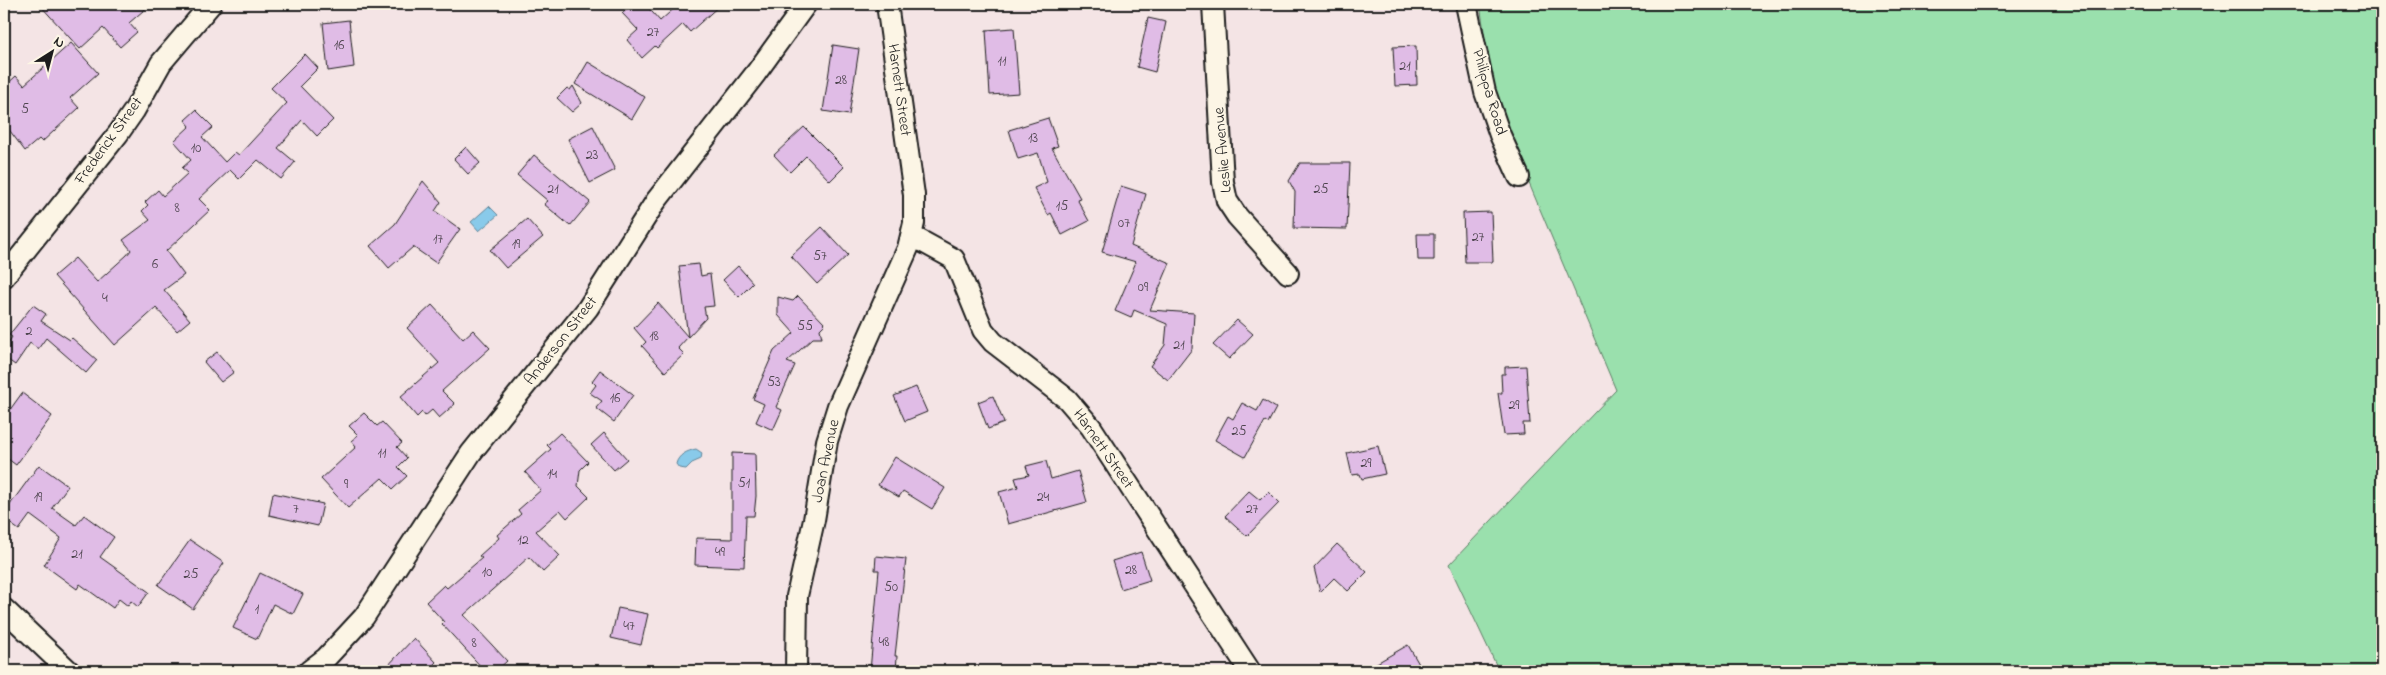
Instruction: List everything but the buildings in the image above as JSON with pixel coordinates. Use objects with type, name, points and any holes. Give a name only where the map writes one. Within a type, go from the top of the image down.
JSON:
[{"type":"street","name":"Frederick Street","points":[[4,277],[134,112],[161,62],[212,4]]},
{"type":"street","name":"Anderson Street","points":[[308,671],[326,658],[364,617],[471,453],[588,308],[656,201],[756,73],[806,4]]},
{"type":"street","name":"Harnett Street","points":[[887,4],[914,195],[912,236],[902,264]]},
{"type":"street","name":"Leslie Avenue","points":[[1212,4],[1222,182],[1227,201],[1236,216],[1288,273]]},
{"type":"street","name":"Philippa Road","points":[[1466,4],[1485,92],[1500,136],[1519,177]]},
{"type":"street","name":"Harnett Street","points":[[912,236],[954,259],[983,330],[993,342],[1066,400],[1086,421],[1250,671]]},
{"type":"street","name":"Joan Avenue","points":[[796,671],[797,596],[814,520],[827,441],[838,406],[902,264]]},
{"type":"street","points":[[4,609],[69,671]]},
{"type":"green space","points":[[1480,4],[2382,4],[2382,671],[1499,671],[1449,565],[1616,390],[1494,100]]},
{"type":"water","points":[[489,206],[498,215],[479,231],[471,222]]},
{"type":"water","points":[[696,449],[702,453],[701,459],[692,463],[686,469],[679,468],[676,464],[679,458],[686,452]]}]
